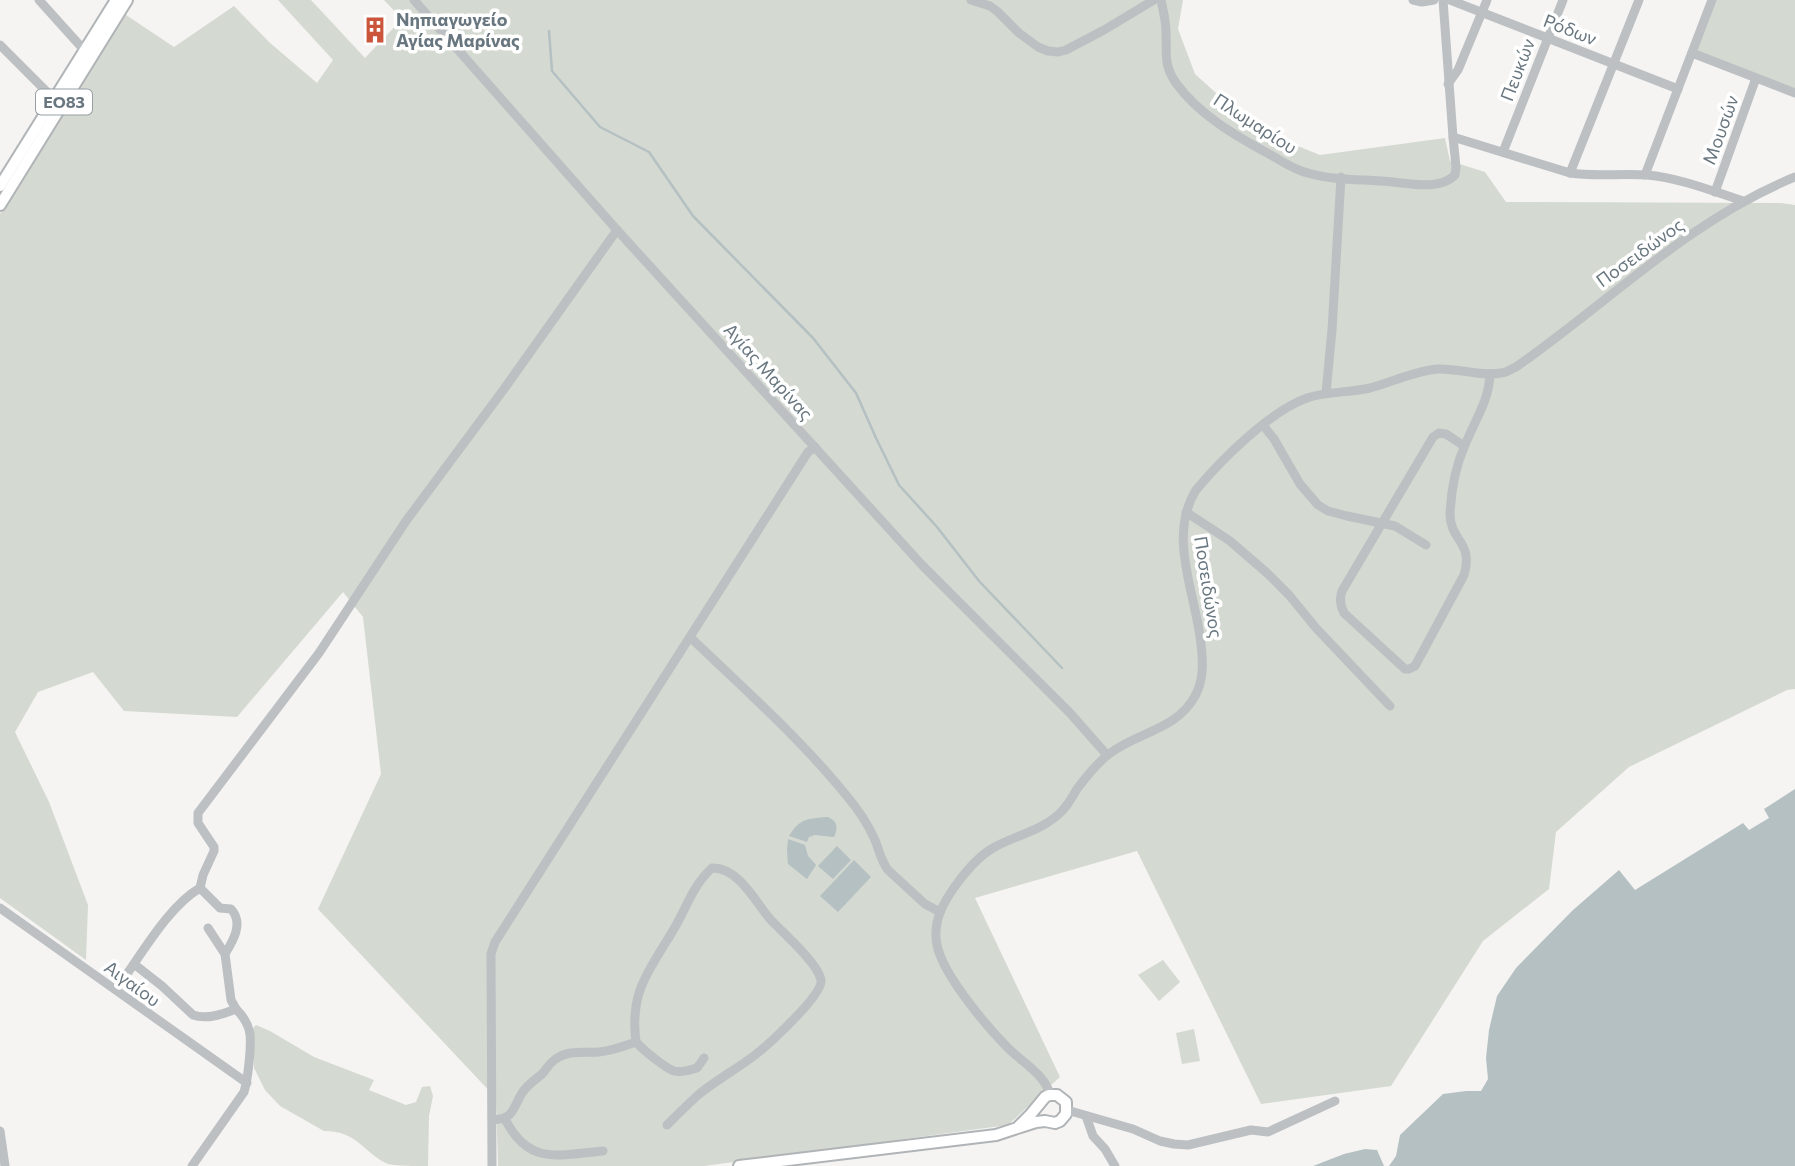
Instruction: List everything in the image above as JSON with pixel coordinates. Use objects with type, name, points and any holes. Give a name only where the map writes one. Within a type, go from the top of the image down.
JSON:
[{"type":"main road","name":"ΕΟ83","points":[[0,186],[116,0]]},
{"type":"main road","name":"ΕΟ83","points":[[0,205],[127,0]]},
{"type":"main road","points":[[739,1166],[996,1135],[1045,1121],[1060,1121],[1067,1110],[1063,1099],[1050,1094],[1045,1097],[1017,1128]]},
{"type":"main road","points":[[1039,1104],[1039,1113],[1045,1121]]},
{"type":"street","points":[[39,0],[84,50]]},
{"type":"street","name":"Αγίας Μαρίνας","points":[[414,0],[617,230],[922,565],[1070,713],[1107,755]]},
{"type":"street","points":[[971,0],[990,6],[1038,47],[1058,52],[1104,30],[1154,0]]},
{"type":"street","name":"Πλωμαρίου","points":[[1161,0],[1167,64],[1178,86],[1209,117],[1240,138],[1305,173],[1443,184],[1455,175],[1453,137]]},
{"type":"street","points":[[1413,0],[1434,0]]},
{"type":"street","points":[[1443,0],[1453,137],[1570,173],[1590,176],[1666,177],[1743,201]]},
{"type":"street","name":"Ρόδων","points":[[1450,0],[1678,89]]},
{"type":"street","points":[[1448,84],[1458,71],[1487,0]]},
{"type":"street","name":"Πευκών","points":[[1503,152],[1563,0]]},
{"type":"street","points":[[1570,173],[1639,0]]},
{"type":"street","points":[[1645,175],[1712,0]]},
{"type":"street","points":[[0,45],[54,99]]},
{"type":"street","points":[[1692,52],[1795,93]]},
{"type":"street","name":"Μουσών","points":[[1716,192],[1756,78]]},
{"type":"street","name":"Ποσειδώνος","points":[[1050,1094],[1045,1082],[990,1028],[948,971],[936,940],[936,925],[946,901],[984,854],[1030,832],[1063,810],[1107,755],[1178,717],[1191,702],[1200,682],[1203,656],[1199,622],[1183,546],[1183,524],[1191,498],[1205,479],[1263,425],[1288,407],[1307,398],[1366,389],[1435,369],[1490,374],[1503,373],[1516,367],[1662,255],[1743,201],[1794,176]]},
{"type":"street","points":[[1326,393],[1341,177]]},
{"type":"street","points":[[122,981],[162,924],[187,895],[200,888],[214,847],[198,823],[198,813],[319,653],[406,521],[617,230]]},
{"type":"street","points":[[1464,446],[1446,435],[1439,433],[1433,437],[1339,598],[1344,613],[1405,669],[1415,666],[1467,565],[1468,555],[1454,531],[1450,514],[1456,473],[1464,446],[1487,398],[1490,374]]},
{"type":"street","points":[[1263,425],[1300,484],[1318,505],[1328,511],[1395,526],[1426,544]]},
{"type":"street","points":[[492,1166],[491,954],[495,942],[808,452],[815,447]]},
{"type":"street","points":[[1186,512],[1230,541],[1267,573],[1390,706]]},
{"type":"street","points":[[690,637],[785,727],[846,795],[864,819],[888,870],[925,904],[940,912]]},
{"type":"street","points":[[667,1125],[699,1094],[757,1054],[787,1026],[821,985],[818,972],[805,956],[740,882],[731,873],[719,868],[712,868],[694,889],[650,965],[641,984],[634,1024],[636,1042],[673,1070],[697,1068],[704,1058]]},
{"type":"street","points":[[200,888],[220,908],[231,909],[235,914],[235,936],[225,954]]},
{"type":"street","name":"Αιγαίου","points":[[0,908],[247,1083]]},
{"type":"street","points":[[192,1166],[244,1092],[252,1040],[244,1017],[231,1000],[225,954],[208,928]]},
{"type":"street","points":[[134,964],[193,1015],[209,1016],[236,1009]]},
{"type":"street","points":[[493,1120],[505,1119],[511,1114],[522,1092],[562,1055],[579,1051],[599,1052],[636,1042]]},
{"type":"street","points":[[1067,1110],[1133,1129],[1160,1141],[1188,1145],[1251,1130],[1268,1132],[1335,1101]]},
{"type":"street","points":[[1086,1116],[1093,1136],[1115,1166]]},
{"type":"street","points":[[505,1119],[520,1141],[529,1150],[537,1153],[551,1156],[603,1151]]},
{"type":"street","points":[[0,1131],[5,1166]]},
{"type":"shaded area","points":[[278,0],[311,0],[365,58],[402,19],[384,0],[1183,0],[1178,29],[1195,74],[1256,129],[1320,155],[1445,138],[1450,161],[1485,172],[1506,202],[1795,205],[1795,689],[1787,690],[1629,767],[1556,832],[1549,889],[1483,941],[1391,1086],[1261,1104],[1137,851],[975,898],[1060,1077],[1008,1125],[704,1166],[498,1166],[496,1098],[318,909],[381,774],[363,617],[343,592],[237,717],[124,711],[93,672],[38,692],[15,732],[49,802],[88,905],[86,960],[0,898],[0,214],[123,13],[174,47],[234,6],[269,42],[317,83],[333,60]]},
{"type":"shaded area","points":[[1715,0],[1795,0],[1795,91],[1694,54]]},
{"type":"shaded area","points":[[1795,789],[1795,1166],[1389,1166],[1396,1156],[1400,1135],[1443,1094],[1481,1091],[1488,1079],[1486,1058],[1489,1030],[1497,996],[1516,968],[1573,910],[1619,870],[1635,890],[1743,823],[1749,830],[1769,818],[1764,809]]},
{"type":"shaded area","points":[[828,817],[836,826],[834,837],[815,835],[809,837],[807,842],[789,836],[797,825],[806,820]]},
{"type":"shaded area","points":[[788,839],[805,845],[808,856],[816,865],[807,879],[788,864]]},
{"type":"shaded area","points":[[837,846],[851,860],[833,879],[818,866]]},
{"type":"shaded area","points":[[854,860],[871,877],[838,912],[820,896]]},
{"type":"shaded area","points":[[1163,960],[1180,982],[1159,1001],[1138,975]]},
{"type":"shaded area","points":[[256,1025],[314,1057],[374,1080],[369,1090],[406,1105],[416,1102],[422,1087],[430,1086],[433,1096],[429,1116],[428,1166],[388,1164],[345,1134],[324,1131],[280,1106],[265,1090],[254,1068],[253,1028]]},
{"type":"shaded area","points":[[1194,1029],[1200,1061],[1182,1064],[1176,1033]]},
{"type":"shaded area","points":[[1365,1149],[1377,1150],[1384,1166],[1313,1166],[1344,1154]]},
{"type":"waterway","points":[[549,31],[552,71],[600,127],[649,152],[693,216],[813,338],[856,393],[899,485],[937,527],[979,581],[1062,668]]},
{"type":"place","name":"Νηπιαγωγείο Αγίας Μαρίνας","points":[[375,30]]}]
